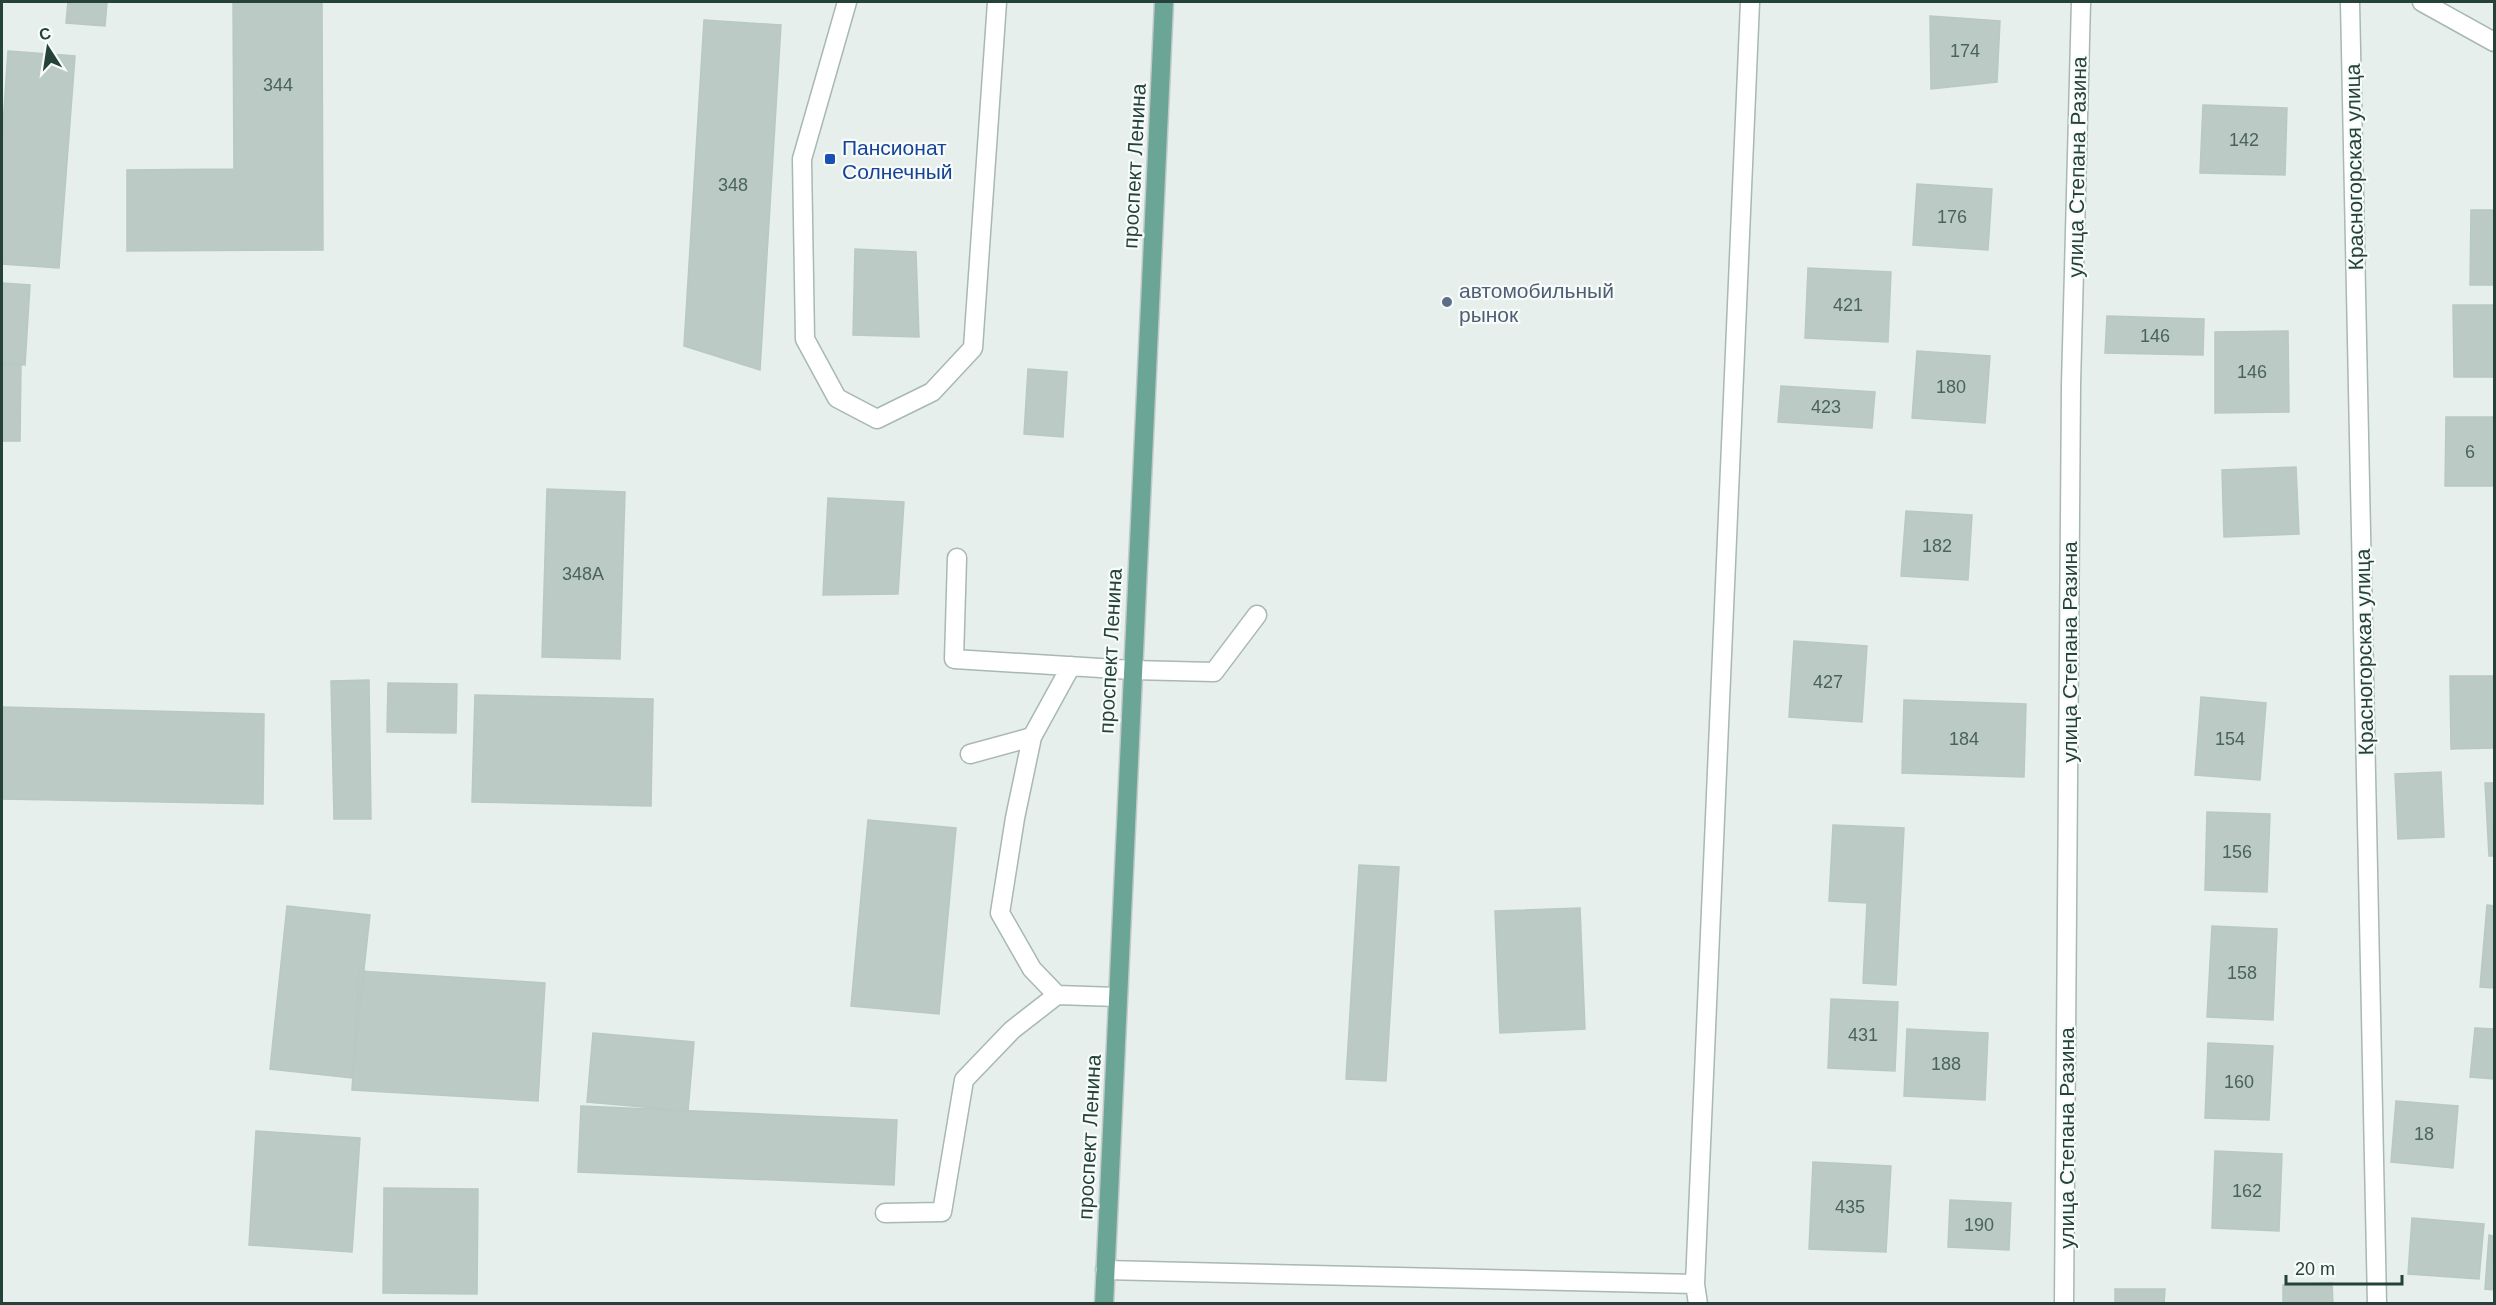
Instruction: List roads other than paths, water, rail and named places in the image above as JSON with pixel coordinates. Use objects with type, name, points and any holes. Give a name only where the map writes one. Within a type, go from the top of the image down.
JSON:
[{"type":"main road","name":"проспект Ленина","points":[[1104,1304],[1164,2]]},
{"type":"street","points":[[847,2],[802,159],[805,339],[837,398],[877,419],[932,392],[973,348],[997,2]]},
{"type":"street","points":[[1698,1304],[1695,1284],[1750,2]]},
{"type":"street","name":"улица Степана Разина","points":[[2064,1304],[2071,385],[2081,2]]},
{"type":"street","name":"Красногорская улица","points":[[2350,2],[2377,1304]]},
{"type":"street","points":[[2422,2],[2494,42]]},
{"type":"street","points":[[957,558],[954,659],[1132,670],[1214,672],[1257,615]]},
{"type":"street","points":[[1058,995],[1032,969],[1000,913],[1015,818],[1032,737],[1071,666]]},
{"type":"street","points":[[970,754],[1032,737]]},
{"type":"street","points":[[885,1213],[942,1212],[964,1080],[1012,1030],[1058,995],[1118,997]]},
{"type":"street","points":[[1106,1270],[1695,1284]]},
{"type":"place","name":"Пансионат Солнечный","points":[[830,159]]},
{"type":"place","name":"автомобильный рынок","points":[[1447,302]]}]
